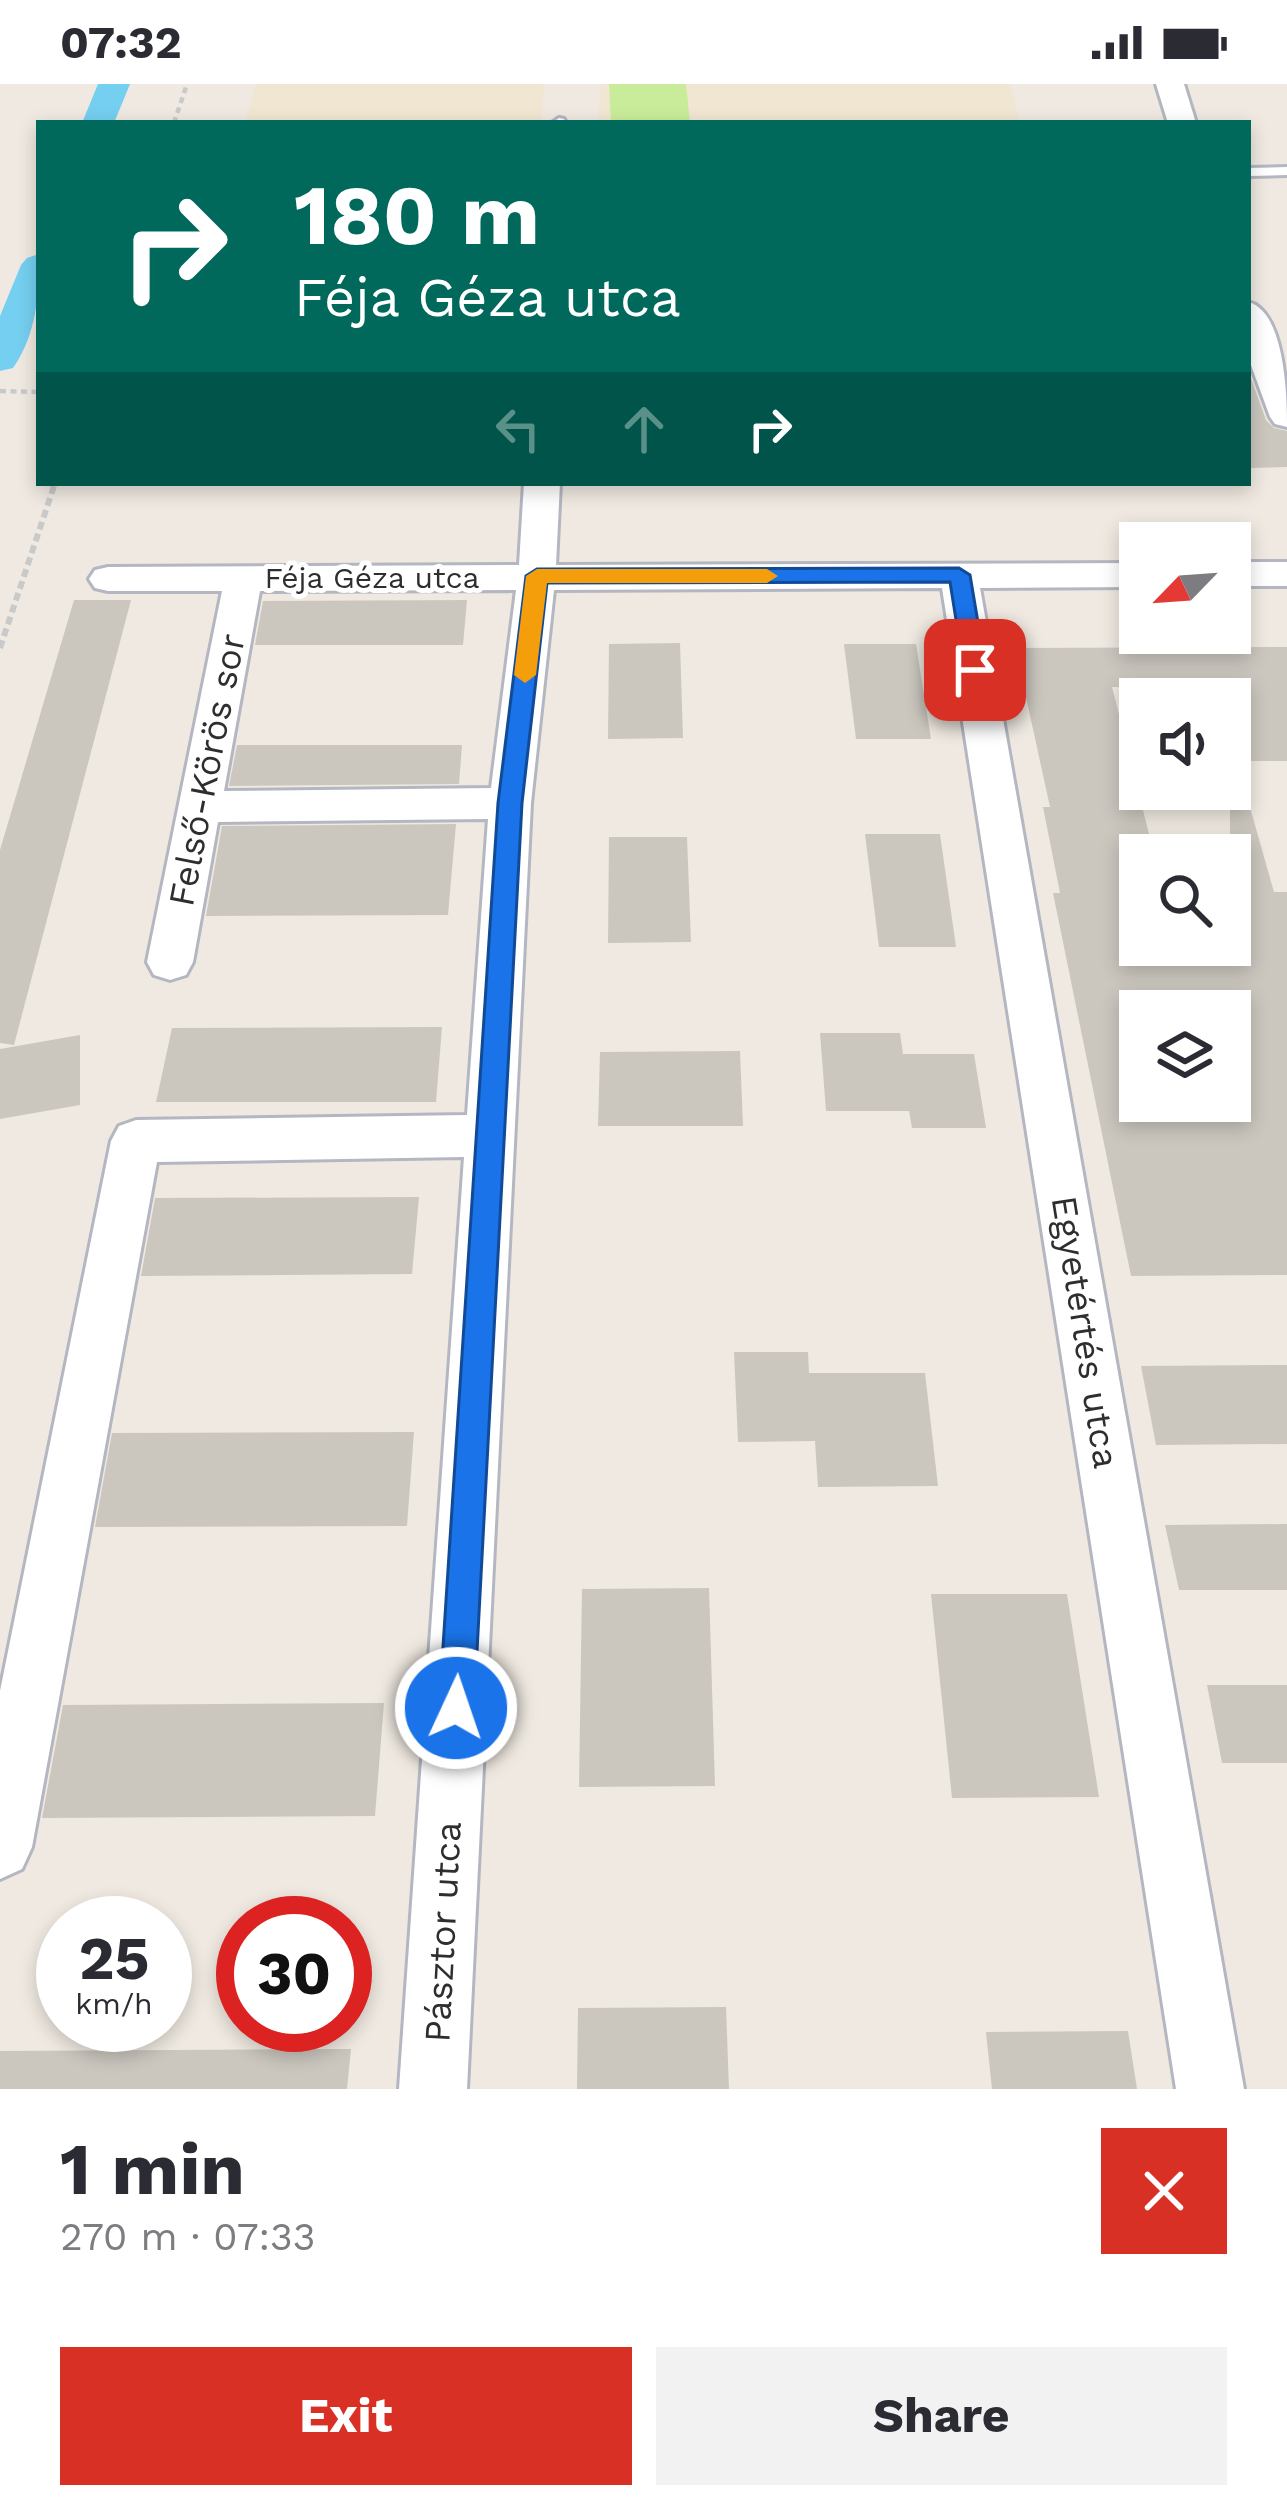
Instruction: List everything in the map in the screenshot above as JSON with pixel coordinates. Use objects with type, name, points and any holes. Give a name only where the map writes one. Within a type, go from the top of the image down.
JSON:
[{"type":"street","points":[[1170,84],[1180,120]]},
{"type":"street","points":[[1251,320],[1287,417]]},
{"type":"street","name":"Pásztor utca","points":[[434,2089],[510,803],[537,576],[542,486]]},
{"type":"street","name":"Féja Géza utca","points":[[108,578],[1119,574]]},
{"type":"street","points":[[1251,574],[1287,574]]},
{"type":"street","name":"Egyetértés utca","points":[[959,575],[1210,2089]]},
{"type":"street","name":"Felső-Körös sor","points":[[170,962],[243,578]]},
{"type":"street","points":[[200,807],[510,803]]},
{"type":"street","points":[[0,1847],[136,1141],[490,1136]]},
{"type":"lane","points":[[1251,172],[1287,171]]},
{"type":"path","points":[[176,120],[188,84]]},
{"type":"path","points":[[0,391],[36,392]]},
{"type":"path","points":[[0,647],[54,486]]},
{"type":"shaded area","points":[[256,84],[544,84],[541,120],[246,120]]},
{"type":"shaded area","points":[[601,84],[1010,84],[1019,120],[598,120]]},
{"type":"green space","points":[[609,84],[686,84],[690,120],[611,120]]},
{"type":"building","points":[[1251,378],[1266,420],[1287,431],[1287,467],[1251,468]]},
{"type":"building","points":[[74,600],[131,600],[14,1045],[0,1043],[0,850]]},
{"type":"building","points":[[467,600],[463,645],[255,645],[263,601]]},
{"type":"building","points":[[680,643],[683,738],[608,739],[609,644]]},
{"type":"building","points":[[844,644],[916,644],[931,739],[856,739]]},
{"type":"building","points":[[1251,647],[1287,647],[1287,761],[1251,761],[1251,678],[1119,678],[1119,687],[1112,687],[1119,715],[1119,810],[1143,810],[1149,834],[1119,834],[1119,966],[1251,966],[1251,834],[1230,834],[1230,810],[1251,810],[1274,892],[1287,892],[1287,1275],[1131,1276],[1053,893],[1060,893],[1043,807],[1050,807],[1024,688],[1012,688],[1003,648],[1251,654]]},
{"type":"building","points":[[237,745],[462,745],[459,784],[229,786]]},
{"type":"building","points":[[456,824],[448,915],[206,916],[222,826]]},
{"type":"building","points":[[865,834],[940,834],[956,947],[879,947]]},
{"type":"building","points":[[609,837],[687,837],[691,942],[608,943]]},
{"type":"building","points":[[442,1027],[436,1102],[156,1102],[172,1028]]},
{"type":"building","points":[[820,1033],[900,1033],[903,1054],[974,1054],[986,1128],[912,1128],[909,1111],[826,1111]]},
{"type":"building","points":[[80,1035],[80,1105],[0,1119],[0,1049]]},
{"type":"building","points":[[740,1051],[743,1126],[598,1126],[600,1052]]},
{"type":"building","points":[[419,1197],[412,1274],[141,1276],[155,1198]]},
{"type":"building","points":[[734,1352],[808,1352],[809,1373],[925,1373],[938,1486],[818,1487],[815,1441],[738,1442]]},
{"type":"building","points":[[1287,1365],[1287,1444],[1156,1445],[1141,1366]]},
{"type":"building","points":[[414,1432],[407,1526],[95,1527],[112,1433]]},
{"type":"building","points":[[1287,1524],[1287,1590],[1179,1590],[1165,1525]]},
{"type":"building","points":[[709,1588],[715,1786],[579,1787],[582,1589]]},
{"type":"building","points":[[931,1594],[1067,1594],[1099,1797],[952,1798]]},
{"type":"building","points":[[1207,1685],[1287,1685],[1287,1763],[1222,1763]]},
{"type":"building","points":[[384,1703],[375,1816],[42,1818],[63,1705]]},
{"type":"building","points":[[726,2007],[729,2089],[577,2089],[578,2008]]},
{"type":"building","points":[[1128,2031],[1137,2089],[992,2089],[986,2032]]},
{"type":"building","points":[[0,2051],[351,2052],[347,2089],[0,2089]]},
{"type":"waterway","points":[[99,120],[114,84]]},
{"type":"waterway","points":[[0,360],[36,272]]},
{"type":"slow traffic","points":[[525,675],[537,576],[767,576]]},
{"type":"route","points":[[456,1708],[510,803],[537,576],[959,575],[975,670]]}]
